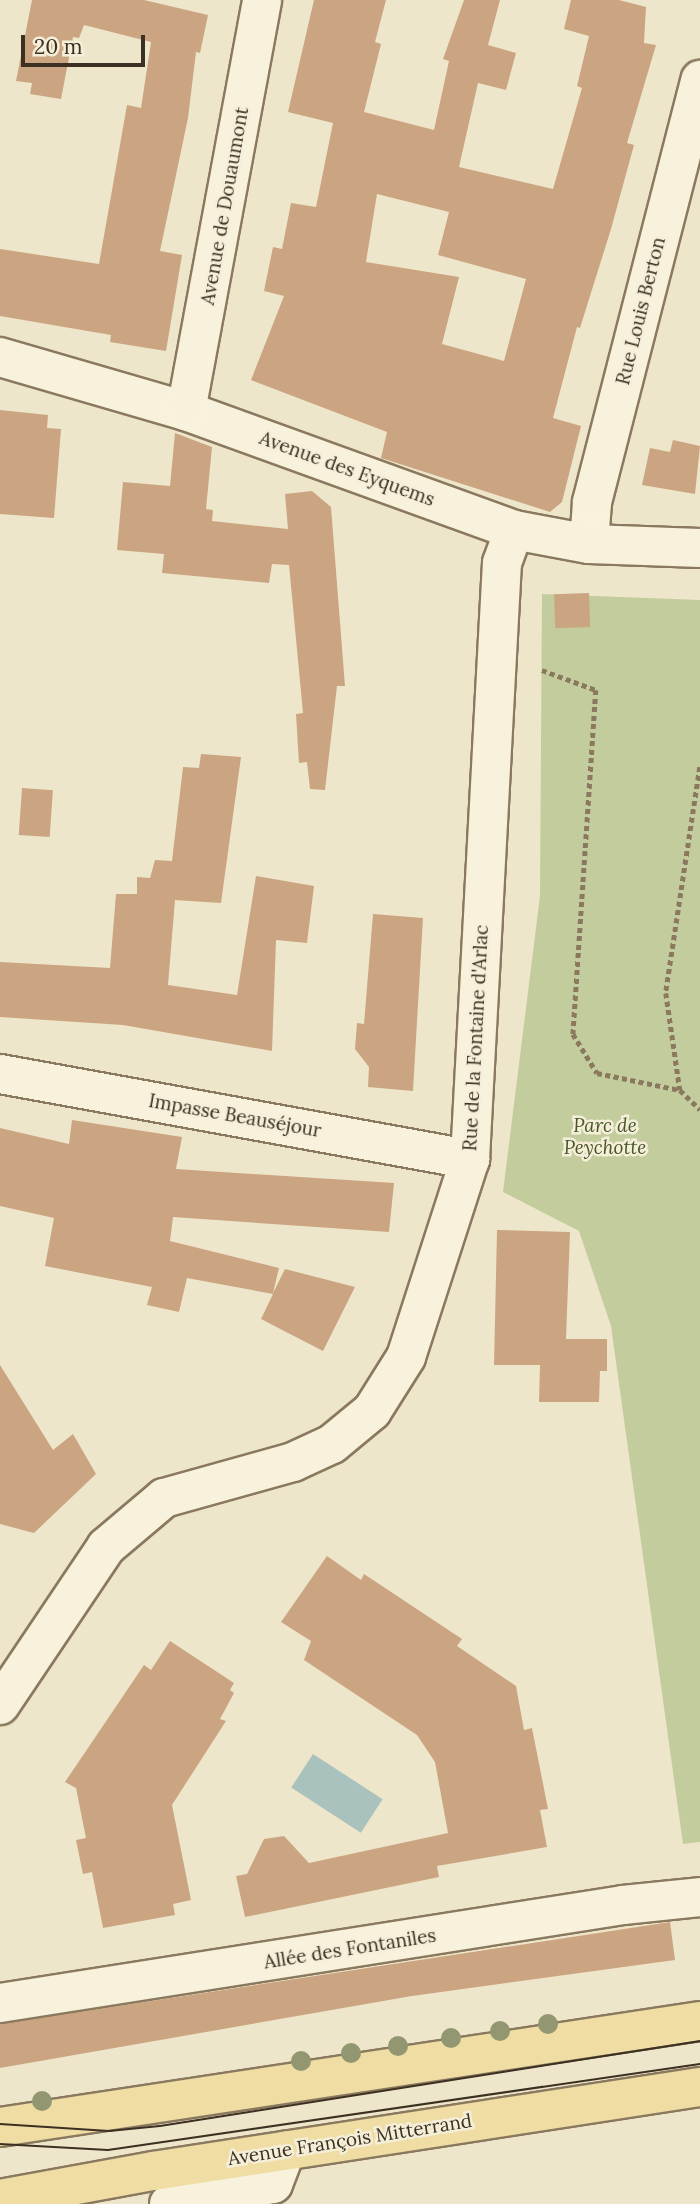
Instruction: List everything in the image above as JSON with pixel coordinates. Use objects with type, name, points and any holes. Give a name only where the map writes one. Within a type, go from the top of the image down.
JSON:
[{"type":"main road","points":[[0,2127],[700,2021]]},
{"type":"main road","name":"Avenue François Mitterrand","points":[[0,2199],[286,2150],[700,2087]]},
{"type":"street","name":"Avenue de Douaumont","points":[[186,411],[262,0]]},
{"type":"street","name":"Rue Louis Berton","points":[[589,544],[592,502],[700,80]]},
{"type":"street","name":"Avenue des Eyquems","points":[[0,357],[186,411],[514,530],[589,544],[700,548]]},
{"type":"street","name":"Rue de la Fontaine d'Arlac","points":[[0,1705],[106,1547],[164,1498],[293,1462],[332,1444],[372,1411],[406,1357],[470,1158],[502,563],[514,530]]},
{"type":"street","name":"Impasse Beauséjour","points":[[0,1074],[470,1158]]},
{"type":"street","name":"Allée des Fontaniles","points":[[0,2003],[700,1897]]},
{"type":"street","points":[[169,2204],[273,2184],[286,2150]]},
{"type":"path","points":[[542,670],[596,690],[573,1034],[597,1073],[680,1090],[700,1109]]},
{"type":"path","points":[[680,1090],[666,993],[700,768]]},
{"type":"green space","name":"Parc de Peychotte","points":[[542,594],[700,600],[700,1842],[683,1844],[611,1326],[579,1231],[503,1192],[540,896]]},
{"type":"water","points":[[313,1754],[383,1799],[361,1833],[291,1788]]},
{"type":"building","points":[[32,0],[144,0],[208,15],[200,53],[196,52],[188,118],[160,251],[182,255],[166,351],[110,342],[111,335],[0,316],[0,249],[99,264],[127,105],[141,108],[151,42],[84,25],[79,38],[73,37],[61,99],[30,94],[32,83],[16,81]]},
{"type":"building","points":[[314,0],[386,0],[375,42],[381,44],[364,112],[434,130],[449,61],[443,59],[464,0],[500,0],[488,45],[516,53],[506,90],[478,83],[459,167],[553,189],[582,88],[577,86],[589,36],[564,29],[571,0],[619,0],[646,7],[644,43],[656,45],[627,143],[634,145],[611,229],[580,328],[577,327],[553,418],[581,426],[562,502],[550,512],[381,458],[387,432],[251,380],[284,296],[264,291],[273,247],[282,249],[291,203],[316,207],[333,123],[288,112]],"holes":[[[377,194],[449,212],[438,255],[526,279],[504,361],[442,344],[459,277],[366,262]]]},
{"type":"building","points":[[0,410],[48,415],[47,428],[61,429],[54,518],[0,514]]},
{"type":"building","points":[[175,433],[212,447],[206,509],[213,510],[212,521],[288,529],[285,494],[312,491],[331,507],[345,686],[337,686],[325,790],[310,789],[307,762],[299,763],[296,714],[303,713],[289,565],[272,564],[269,583],[162,573],[164,554],[117,550],[123,482],[170,486]]},
{"type":"building","points":[[673,440],[700,446],[695,494],[642,485],[650,448],[670,452]]},
{"type":"building","points":[[589,593],[590,627],[555,628],[554,594]]},
{"type":"building","points":[[201,754],[241,757],[221,903],[175,900],[168,985],[237,995],[256,876],[314,886],[307,943],[276,940],[272,1051],[123,1025],[0,1017],[0,962],[110,968],[116,894],[137,894],[137,877],[150,878],[155,860],[172,861],[183,767],[199,768]]},
{"type":"building","points":[[22,788],[53,790],[50,837],[19,835]]},
{"type":"building","points":[[373,914],[423,918],[413,1091],[368,1087],[369,1067],[355,1049],[357,1023],[364,1024]]},
{"type":"building","points":[[72,1120],[182,1137],[176,1169],[394,1183],[389,1232],[173,1217],[170,1241],[279,1268],[273,1293],[285,1269],[355,1287],[323,1351],[261,1319],[273,1294],[187,1278],[179,1312],[147,1305],[152,1287],[45,1266],[54,1218],[0,1206],[0,1128],[69,1144]]},
{"type":"building","points":[[497,1230],[570,1232],[566,1339],[607,1339],[607,1371],[600,1371],[599,1402],[539,1402],[540,1365],[494,1365]]},
{"type":"building","points":[[0,1365],[53,1450],[73,1434],[96,1474],[34,1533],[0,1524]]},
{"type":"building","points":[[327,1556],[361,1580],[364,1574],[462,1639],[457,1646],[516,1686],[524,1730],[532,1728],[548,1809],[540,1810],[547,1847],[437,1866],[439,1877],[245,1917],[236,1876],[247,1874],[264,1839],[284,1836],[309,1863],[448,1833],[435,1762],[417,1735],[304,1660],[311,1641],[281,1622]]},
{"type":"building","points":[[170,1641],[234,1683],[230,1690],[234,1693],[220,1719],[226,1721],[172,1805],[191,1900],[173,1904],[175,1915],[103,1928],[92,1872],[83,1874],[76,1840],[86,1838],[76,1788],[65,1782],[144,1665],[151,1670]]},
{"type":"building","points":[[670,1922],[675,1960],[412,1996],[0,2068],[0,2024]]},
{"type":"tram line","points":[[0,2124],[109,2131],[160,2126],[700,2041]]},
{"type":"tram line","points":[[0,2144],[108,2150],[700,2064]]}]
